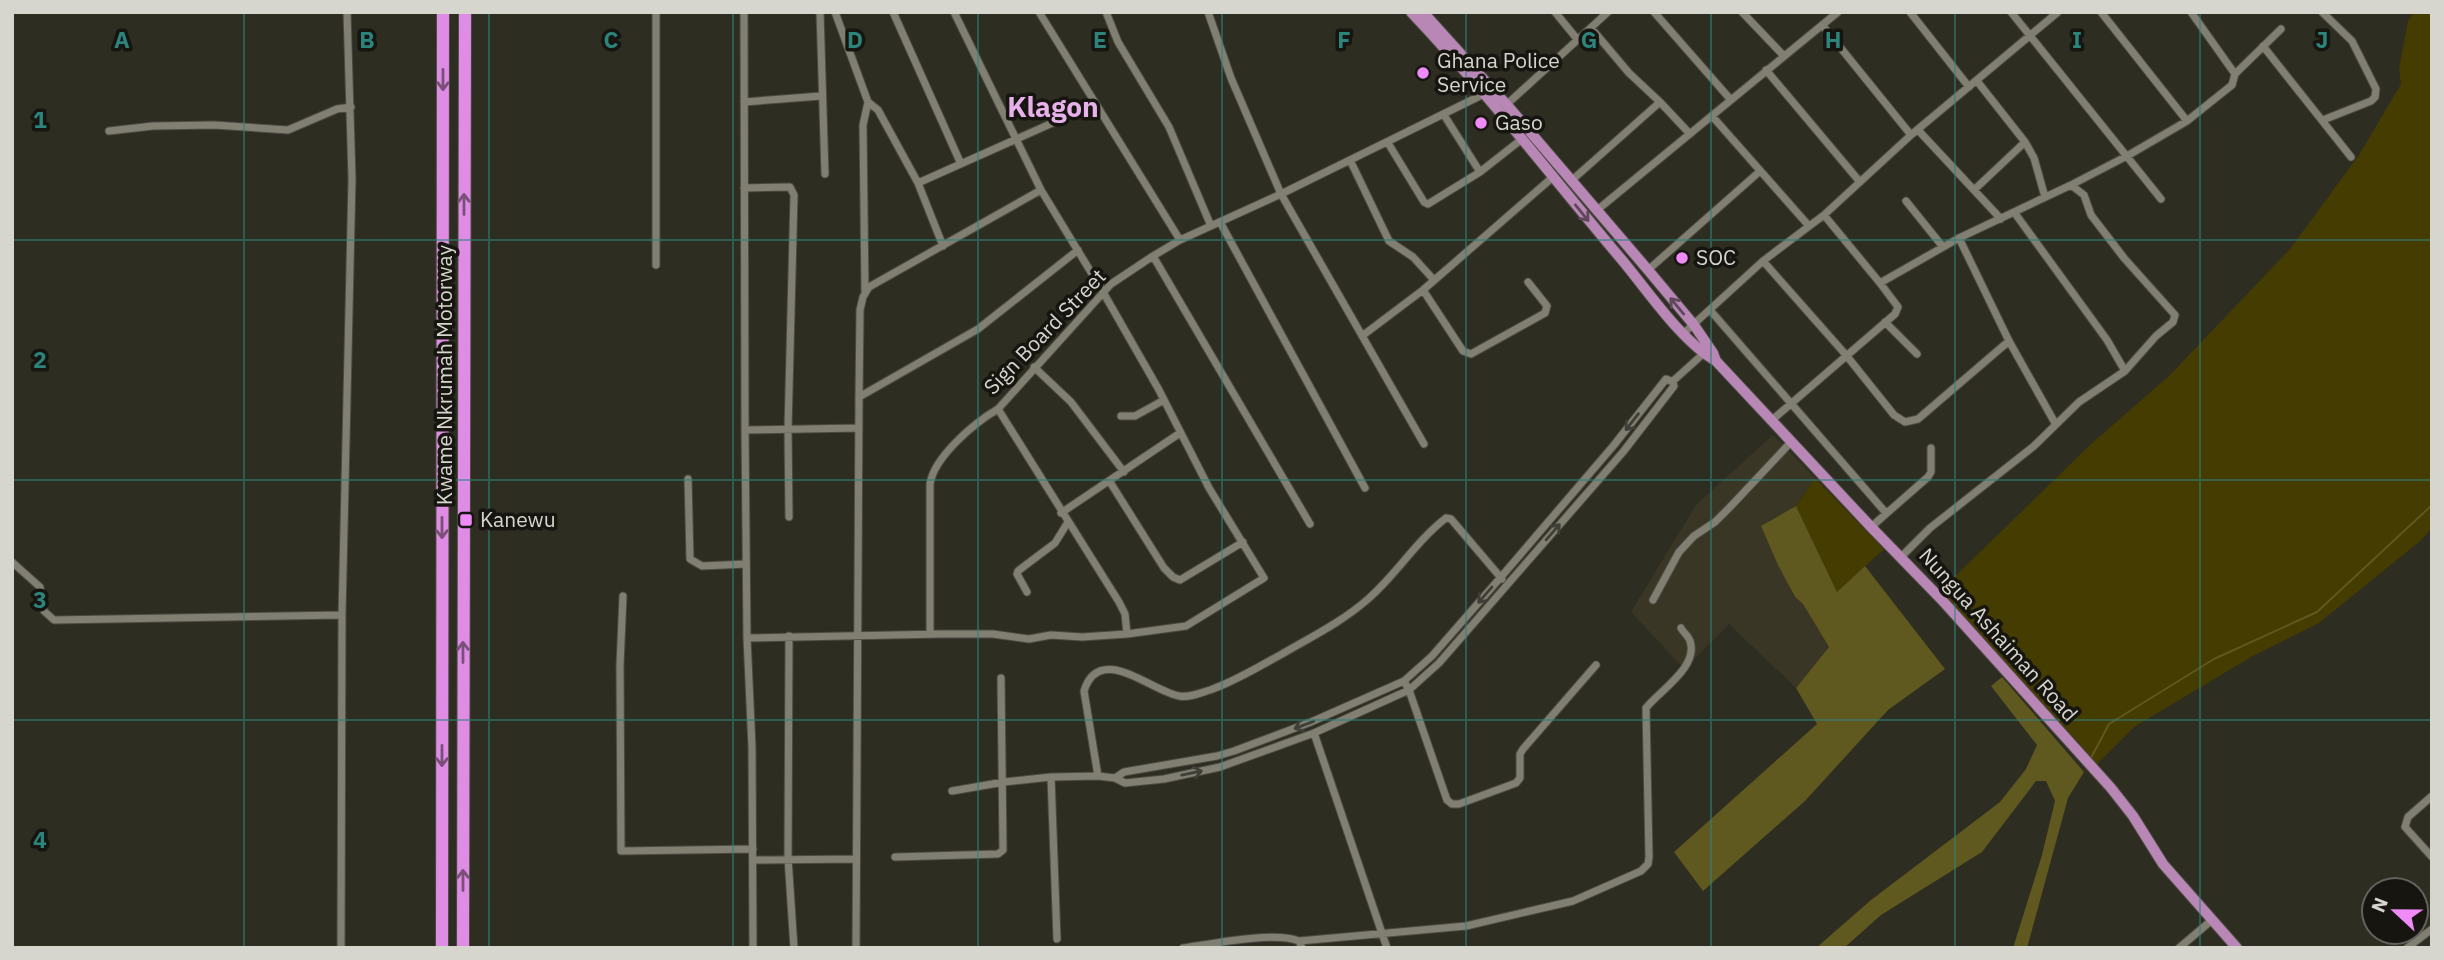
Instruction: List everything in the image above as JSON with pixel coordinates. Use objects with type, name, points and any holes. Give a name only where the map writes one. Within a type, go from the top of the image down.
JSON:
[{"type":"highway","name":"Kwame Nkrumah Motorway","points":[[442,948],[443,12]]},
{"type":"highway","name":"Kwame Nkrumah Motorway","points":[[463,948],[465,12]]},
{"type":"main road","name":"Nungua Ashaiman Road","points":[[1411,12],[1571,181],[1694,325],[1716,361]]},
{"type":"main road","name":"Nungua Ashaiman Road","points":[[1425,13],[1488,92]]},
{"type":"main road","name":"Nungua Ashaiman Road","points":[[1503,108],[1522,139],[1684,333],[1703,354],[1716,361],[1901,557],[2111,788],[2133,816],[2163,864],[2237,948]]},
{"type":"street","points":[[341,948],[342,615],[349,381],[351,107],[347,12]]},
{"type":"street","points":[[656,12],[656,265]]},
{"type":"street","points":[[744,12],[746,564],[752,747],[753,948]]},
{"type":"street","points":[[820,12],[825,174]]},
{"type":"street","points":[[835,12],[868,102],[878,110],[918,183],[943,246]]},
{"type":"street","points":[[892,12],[961,164]]},
{"type":"street","points":[[747,638],[993,634],[1029,639],[1051,635],[1082,637],[1127,634],[1186,626],[1265,578],[1209,488],[1104,292],[1041,190],[954,12]]},
{"type":"street","points":[[1039,12],[1180,240]]},
{"type":"street","points":[[1106,12],[1109,25],[1166,120],[1211,226]]},
{"type":"street","points":[[1208,12],[1231,78],[1281,194],[1424,444]]},
{"type":"street","points":[[1555,12],[1577,39]]},
{"type":"street","points":[[1503,108],[1608,12]]},
{"type":"street","points":[[1654,12],[1731,100]]},
{"type":"street","points":[[1742,12],[1784,56]]},
{"type":"street","points":[[1596,211],[1838,12]]},
{"type":"street","points":[[1910,12],[1969,87]]},
{"type":"street","points":[[2011,12],[2161,200]]},
{"type":"street","points":[[1684,333],[1763,261],[1824,215],[1914,132],[2058,12]]},
{"type":"street","points":[[2101,12],[2187,121]]},
{"type":"street","points":[[2191,12],[2235,74]]},
{"type":"street","points":[[2322,12],[2353,41],[2376,89],[2375,97],[2371,101],[2323,120]]},
{"type":"street","points":[[1823,26],[1914,132],[2001,219]]},
{"type":"street","points":[[1591,28],[1629,73],[1690,134]]},
{"type":"street","points":[[1880,283],[1943,247],[2127,156],[2187,121],[2228,89],[2235,74],[2281,29]]},
{"type":"street","points":[[2263,46],[2351,157]]},
{"type":"street","points":[[1766,70],[1860,182]]},
{"type":"street","points":[[1977,82],[2025,142],[2034,158],[2045,197]]},
{"type":"street","name":"Sign Board Street","points":[[930,634],[931,474],[946,453],[986,415],[998,409],[1111,284],[1180,240],[1388,143],[1488,92]]},
{"type":"street","points":[[744,102],[821,96]]},
{"type":"street","points":[[856,948],[860,310],[865,293],[863,125],[868,102]]},
{"type":"street","points":[[1571,181],[1660,102]]},
{"type":"street","points":[[918,183],[1095,104]]},
{"type":"street","points":[[109,131],[153,126],[214,125],[288,130],[337,108],[351,107]]},
{"type":"street","points":[[1444,115],[1480,172]]},
{"type":"street","points":[[1712,116],[1808,226]]},
{"type":"street","points":[[1388,143],[1424,202],[1428,204],[1480,172],[1522,139]]},
{"type":"street","points":[[1974,190],[2025,142]]},
{"type":"street","points":[[1350,160],[1389,241],[1413,257],[1434,280]]},
{"type":"street","points":[[1648,270],[1759,172]]},
{"type":"street","points":[[1362,336],[1423,290],[1553,177]]},
{"type":"street","points":[[1901,557],[1930,528],[2034,446],[2055,423],[2080,402],[2125,371],[2155,336],[2173,322],[2175,315],[2124,258],[2091,215],[2084,195],[2071,185]]},
{"type":"street","points":[[744,188],[783,186],[790,187],[794,195],[788,429],[789,517]]},
{"type":"street","points":[[865,293],[869,287],[1041,190]]},
{"type":"street","points":[[1906,201],[1943,247]]},
{"type":"street","points":[[2014,212],[2107,340],[2125,371]]},
{"type":"street","points":[[1772,420],[1899,307],[1824,215]]},
{"type":"street","points":[[1220,222],[1365,488]]},
{"type":"street","points":[[1959,239],[2009,341],[2055,423]]},
{"type":"street","points":[[859,397],[978,329],[1078,250]]},
{"type":"street","points":[[1153,256],[1310,524]]},
{"type":"street","points":[[1763,261],[1846,355],[1894,415],[1905,422],[1918,419],[2009,341]]},
{"type":"street","points":[[1423,290],[1463,351],[1471,354],[1545,313],[1547,306],[1528,282]]},
{"type":"street","points":[[1710,310],[1886,513]]},
{"type":"street","points":[[1885,322],[1917,354]]},
{"type":"street","points":[[1672,382],[1703,354]]},
{"type":"street","points":[[1034,367],[1071,402],[1124,472]]},
{"type":"street","points":[[1115,778],[1124,772],[1234,751],[1311,722],[1404,681],[1432,656],[1501,577],[1615,445],[1666,379],[1672,382]]},
{"type":"street","points":[[952,791],[1051,777],[1098,776],[1115,778],[1125,783],[1164,779],[1220,767],[1314,733],[1409,690],[1439,663],[1623,452],[1674,386],[1672,382]]},
{"type":"street","points":[[1121,415],[1135,416],[1164,400]]},
{"type":"street","points":[[998,409],[1119,602],[1125,614],[1127,634]]},
{"type":"street","points":[[745,430],[859,428]]},
{"type":"street","points":[[1061,513],[1111,482],[1180,433]]},
{"type":"street","points":[[1653,600],[1679,552],[1694,536],[1715,522],[1792,441]]},
{"type":"street","points":[[1615,445],[1623,452]]},
{"type":"street","points":[[1871,527],[1928,477],[1931,472],[1931,448]]},
{"type":"street","points":[[688,479],[690,559],[702,566],[746,564]]},
{"type":"street","points":[[1111,482],[1164,568],[1173,577],[1180,580],[1243,542]]},
{"type":"street","points":[[1098,776],[1084,691],[1087,681],[1096,673],[1107,669],[1126,673],[1180,696],[1190,696],[1228,683],[1340,620],[1368,599],[1446,518],[1451,519],[1508,584]]},
{"type":"street","points":[[1027,592],[1017,574],[1018,571],[1055,542],[1068,523]]},
{"type":"street","points":[[12,562],[40,587],[44,611],[54,620],[342,615]]},
{"type":"street","points":[[623,596],[620,665],[621,851],[752,849]]},
{"type":"street","points":[[1182,948],[1258,938],[1292,938],[1300,944],[1466,926],[1573,901],[1641,871],[1648,864],[1649,856],[1646,708],[1683,671],[1691,654],[1690,641],[1681,628]]},
{"type":"street","points":[[789,636],[788,859],[794,948]]},
{"type":"street","points":[[1404,681],[1447,800],[1452,804],[1516,783],[1520,778],[1520,754],[1523,748],[1596,665]]},
{"type":"street","points":[[895,857],[998,854],[1003,850],[1001,678]]},
{"type":"street","points":[[1314,733],[1387,948]]},
{"type":"street","points":[[1051,777],[1057,939]]},
{"type":"street","points":[[2432,796],[2408,817],[2405,827],[2432,857]]},
{"type":"street","points":[[753,860],[855,859]]},
{"type":"street","points":[[2179,948],[2212,920]]},
{"type":"street","points":[[2407,948],[2432,929]]},
{"type":"shaded area","points":[[2414,12],[2432,12],[2432,528],[2419,542],[2319,623],[2253,656],[2134,727],[2096,765],[1940,591],[2091,444],[2170,375],[2290,249],[2359,155],[2401,84],[2399,69],[2408,21]]},
{"type":"shaded area","points":[[1773,435],[1815,478],[1796,506],[1762,526],[1794,597],[1803,604],[1829,647],[1796,688],[1729,624],[1684,669],[1631,612],[1696,505]]},
{"type":"shaded area","points":[[1815,478],[1884,549],[1837,592],[1796,506]]},
{"type":"shaded area","points":[[1796,506],[1837,592],[1865,566],[1945,669],[1888,710],[1805,801],[1703,891],[1674,852],[1817,724],[1796,688],[1829,647],[1803,604],[1795,597],[1761,526]]},
{"type":"shaded area","points":[[2002,677],[2084,772],[2068,798],[2027,948],[2013,948],[2042,855],[2055,801],[2046,781],[2036,781],[1982,852],[1881,915],[1844,948],[1816,948],[1871,900],[2000,802],[2026,769],[2037,745],[1991,686]]},
{"type":"waterway","points":[[2091,758],[2109,724],[2214,659],[2317,612],[2432,505]]},
{"type":"place","name":"Ghana Police Service","points":[[1423,73]]},
{"type":"place","name":"Gaso","points":[[1481,123]]},
{"type":"place","name":"SOC","points":[[1682,258]]},
{"type":"place","name":"Kanewu","points":[[466,520]]},
{"type":"district","name":"Klagon","points":[[1053,107]]}]
